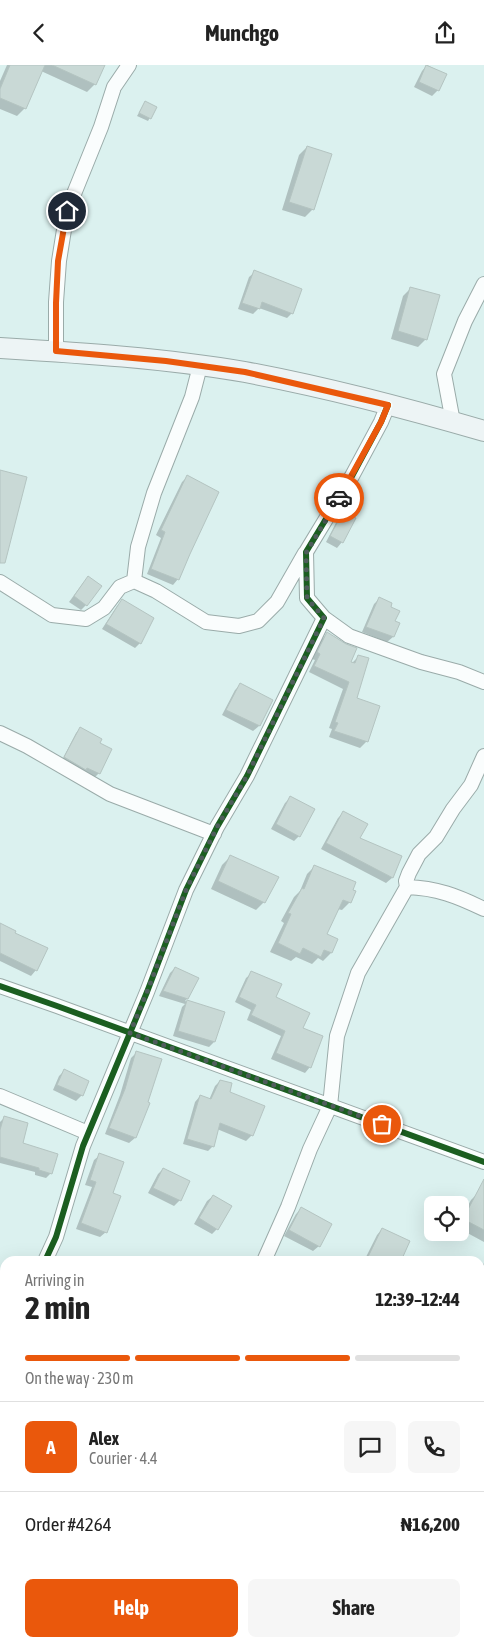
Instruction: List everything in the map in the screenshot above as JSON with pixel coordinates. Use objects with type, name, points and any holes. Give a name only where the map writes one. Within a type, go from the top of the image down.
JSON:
[{"type":"street","points":[[56,351],[58,261],[67,211],[101,127],[114,87],[129,65]]},
{"type":"street","points":[[453,422],[444,374],[465,321],[484,284]]},
{"type":"street","points":[[0,348],[156,360],[245,372],[388,405],[484,431]]},
{"type":"street","points":[[134,581],[138,547],[154,493],[192,397],[200,366]]},
{"type":"street","points":[[0,582],[52,615],[86,619],[104,608],[120,587],[134,581],[156,591],[206,622],[239,626],[258,621],[277,602],[352,476],[388,405]]},
{"type":"street","points":[[306,553],[307,598],[324,618],[349,636],[484,682]]},
{"type":"street","points":[[47,1256],[56,1237],[83,1146],[147,992],[186,890],[214,833],[247,776],[324,618]]},
{"type":"street","points":[[0,733],[27,746],[110,794],[214,833]]},
{"type":"street","points":[[266,1256],[288,1207],[310,1149],[330,1106],[337,1036],[358,973],[407,887],[406,881],[419,854],[436,837],[453,809],[471,785],[484,756]]},
{"type":"street","points":[[407,887],[424,888],[458,896],[484,909]]},
{"type":"street","points":[[0,986],[484,1162]]},
{"type":"street","points":[[0,1096],[88,1133]]},
{"type":"building","points":[[10,65],[45,65],[26,109],[0,98],[0,89]]},
{"type":"building","points":[[52,65],[105,65],[96,85]]},
{"type":"building","points":[[426,65],[447,74],[439,91],[419,82]]},
{"type":"building","points":[[145,101],[157,107],[151,119],[139,113]]},
{"type":"building","points":[[307,146],[332,154],[314,210],[289,202]]},
{"type":"building","points":[[254,270],[302,289],[293,314],[262,302],[260,309],[242,303]]},
{"type":"building","points":[[410,287],[440,295],[427,340],[398,331]]},
{"type":"building","points":[[0,470],[27,477],[5,563],[0,563]]},
{"type":"building","points":[[187,475],[219,492],[179,580],[151,569],[165,532],[161,530]]},
{"type":"building","points":[[343,512],[356,518],[343,543],[330,536]]},
{"type":"building","points":[[88,576],[102,586],[87,606],[74,596]]},
{"type":"building","points":[[379,597],[392,603],[391,607],[400,611],[395,621],[400,623],[394,637],[366,627]]},
{"type":"building","points":[[122,599],[154,618],[141,644],[106,624]]},
{"type":"building","points":[[327,632],[346,644],[357,648],[351,662],[355,663],[358,655],[369,658],[357,698],[380,706],[368,742],[334,731],[338,723],[335,722],[349,682],[314,666],[320,654],[317,652]]},
{"type":"building","points":[[240,683],[273,700],[260,726],[226,710]]},
{"type":"building","points":[[80,727],[102,739],[100,743],[112,749],[100,774],[87,768],[86,770],[64,757]]},
{"type":"building","points":[[290,796],[315,809],[300,837],[276,824]]},
{"type":"building","points":[[343,811],[368,824],[360,838],[402,856],[393,878],[326,843]]},
{"type":"building","points":[[230,855],[279,877],[265,903],[218,881]]},
{"type":"building","points":[[314,865],[356,882],[353,890],[356,891],[351,903],[343,900],[327,934],[338,939],[332,953],[324,950],[321,957],[303,948],[300,954],[278,943],[291,914],[288,913],[302,888],[304,889]]},
{"type":"building","points":[[0,923],[16,931],[15,933],[48,948],[37,971],[0,953]]},
{"type":"building","points":[[175,967],[199,978],[188,999],[163,991]]},
{"type":"building","points":[[251,971],[282,984],[276,997],[310,1013],[303,1028],[323,1036],[311,1068],[276,1053],[285,1031],[251,1015],[256,1005],[239,997]]},
{"type":"building","points":[[187,1000],[225,1012],[215,1042],[178,1031]]},
{"type":"building","points":[[136,1051],[162,1059],[148,1102],[150,1103],[136,1138],[109,1128],[125,1089]]},
{"type":"building","points":[[64,1069],[89,1081],[83,1096],[57,1085]]},
{"type":"building","points":[[220,1080],[232,1083],[230,1092],[265,1106],[253,1136],[220,1123],[214,1147],[187,1139],[200,1095],[211,1099]]},
{"type":"building","points":[[4,1116],[28,1123],[23,1143],[58,1154],[52,1174],[39,1170],[39,1168],[0,1157],[0,1130]]},
{"type":"building","points":[[99,1153],[124,1162],[113,1193],[121,1196],[107,1233],[81,1223],[96,1182],[90,1180]]},
{"type":"building","points":[[163,1168],[190,1181],[181,1201],[153,1188]]},
{"type":"building","points":[[484,1179],[484,1230],[469,1222],[469,1208]]},
{"type":"building","points":[[213,1195],[232,1206],[218,1230],[199,1218]]},
{"type":"building","points":[[301,1207],[332,1224],[320,1247],[289,1230]]},
{"type":"building","points":[[382,1228],[410,1241],[403,1256],[368,1256]]},
{"type":"cycle path","points":[[47,1256],[56,1237],[83,1146],[147,992],[186,890],[217,827],[247,776],[324,618],[307,598],[306,552],[352,476],[388,405]]},
{"type":"cycle path","points":[[0,986],[484,1162]]},
{"type":"way so far","points":[[339,498],[306,553],[307,598],[324,618],[247,776],[217,827],[186,890],[130,1033],[382,1124]]},
{"type":"route","points":[[67,211],[58,261],[56,351],[166,361],[245,372],[388,405],[381,422],[339,498]]}]
